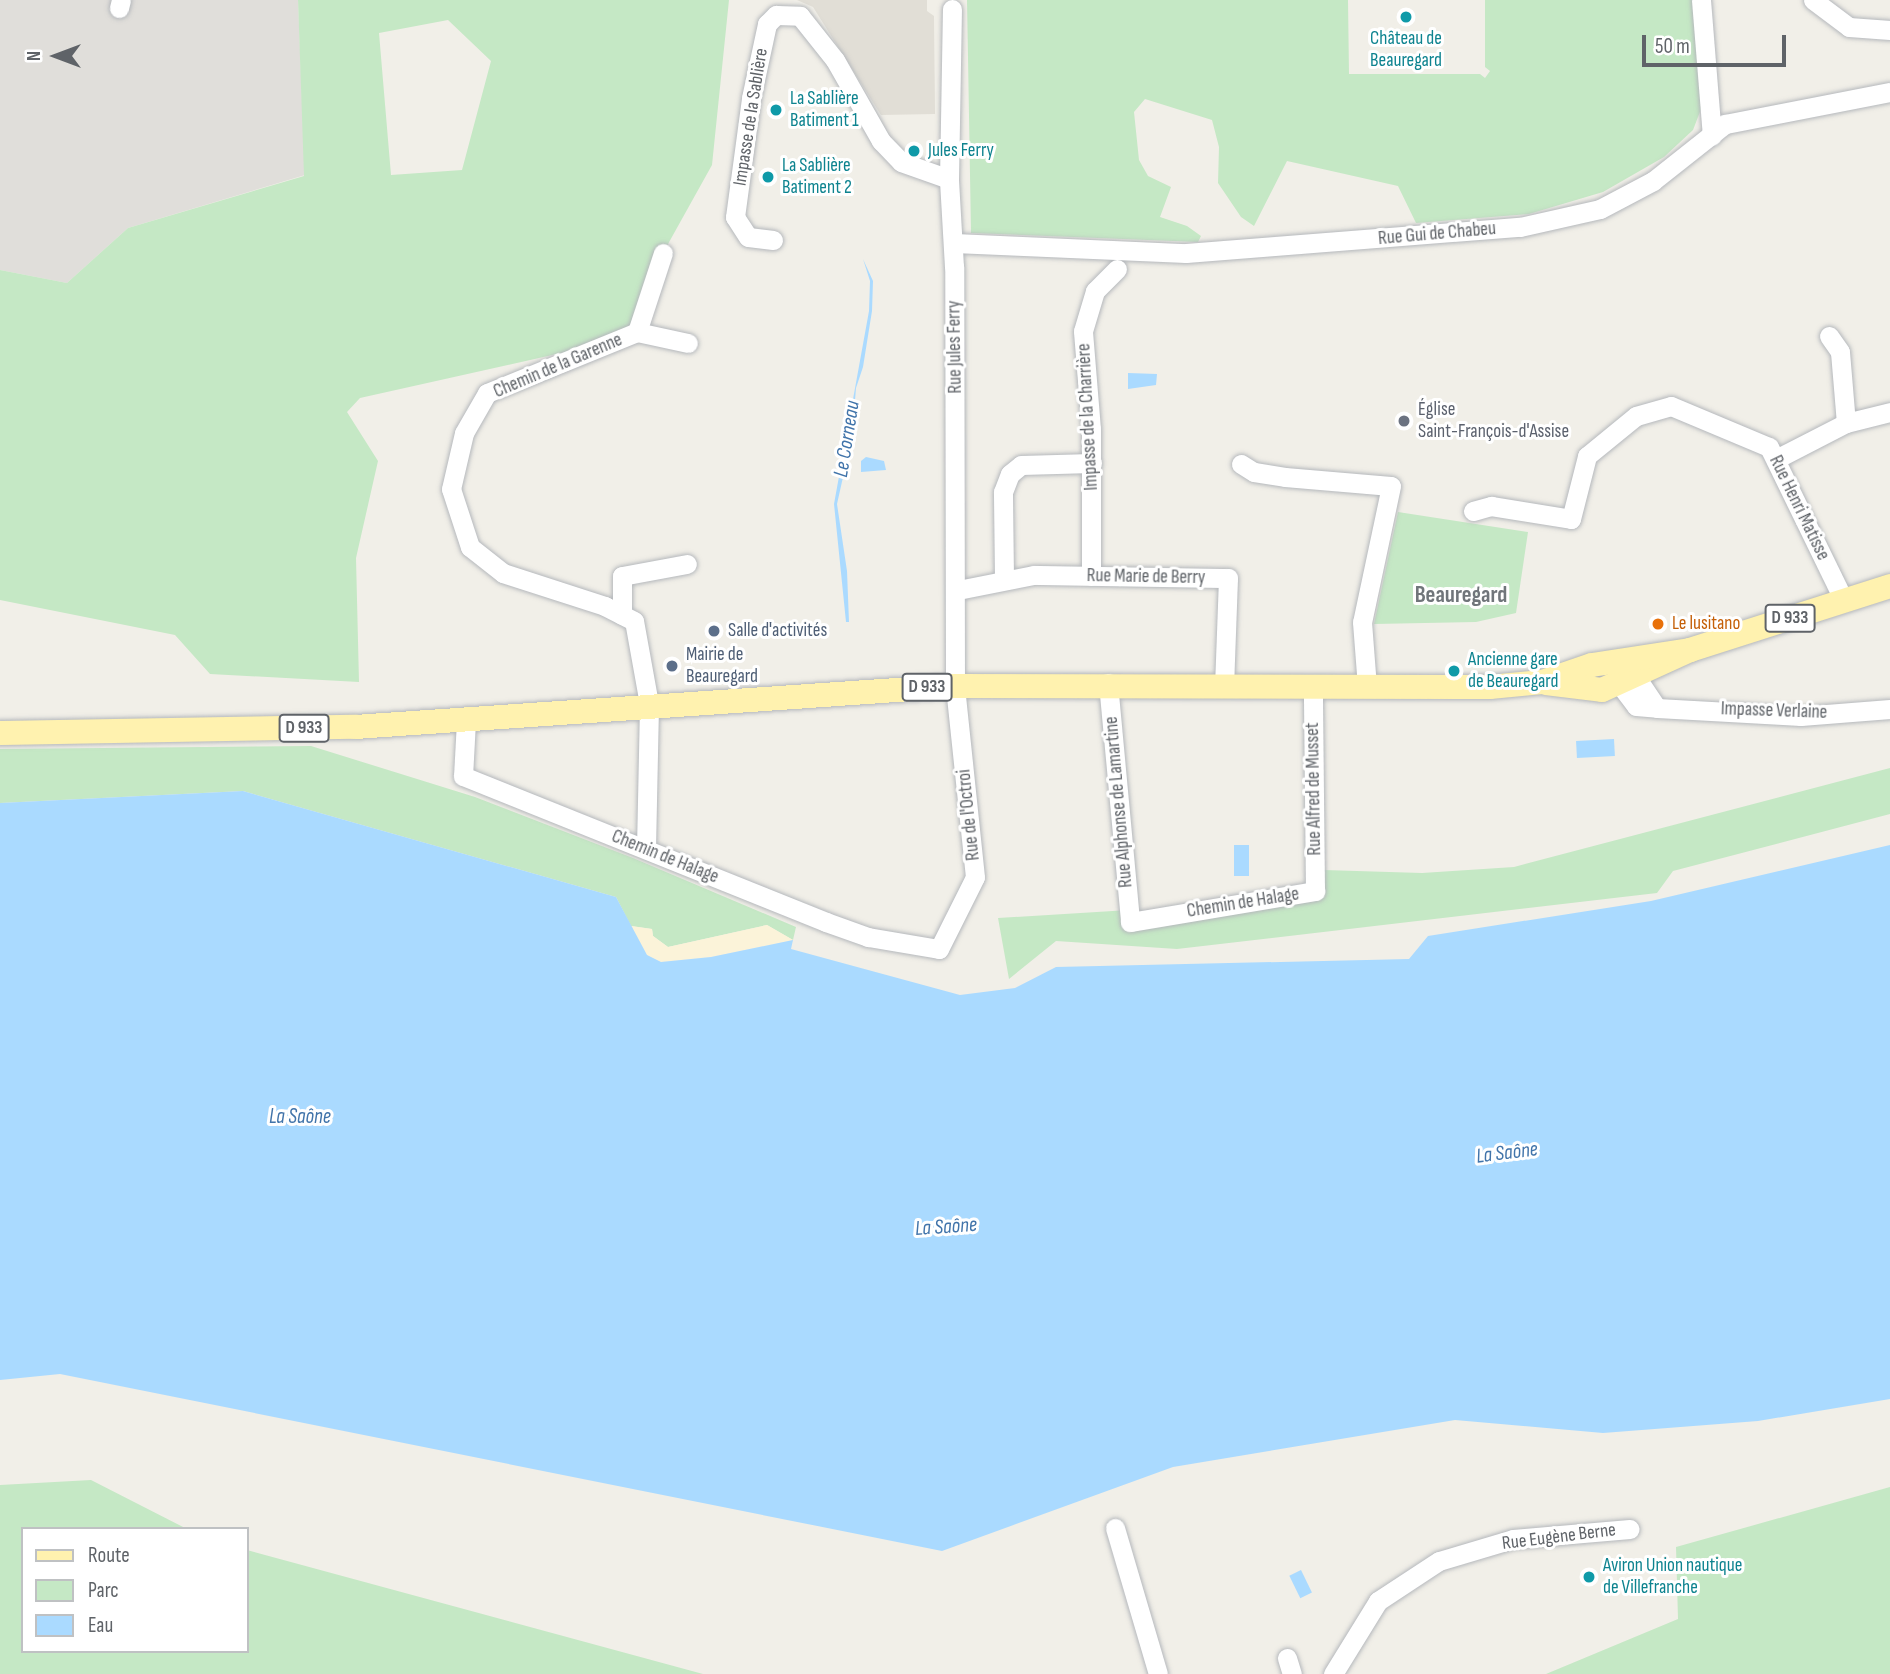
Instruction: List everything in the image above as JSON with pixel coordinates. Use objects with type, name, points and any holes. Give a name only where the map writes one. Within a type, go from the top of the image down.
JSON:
[{"type":"main road","name":"D 933","points":[[0,733],[466,721],[649,704],[955,685],[1108,683],[1367,687],[1542,682],[1602,690],[1623,673],[1890,586]]},
{"type":"street","points":[[1701,0],[1709,84],[1706,108],[1718,130]]},
{"type":"street","points":[[1813,1],[1849,27],[1890,30]]},
{"type":"street","name":"Rue Jules Ferry","points":[[952,3],[948,179],[954,243],[958,590],[955,685]]},
{"type":"street","name":"Impasse de la Sablière","points":[[773,240],[748,237],[735,217],[751,98],[768,24],[776,15],[800,16],[835,60],[881,141],[901,162],[948,179]]},
{"type":"street","name":"Rue Gui de Chabeu","points":[[954,243],[1198,253],[1520,227],[1600,209],[1653,181],[1718,130],[1890,92]]},
{"type":"street","name":"Chemin de la Garenne","points":[[637,332],[663,253]]},
{"type":"street","name":"Impasse de la Charrière","points":[[1091,576],[1092,463],[1083,331],[1095,290],[1117,269]]},
{"type":"street","name":"Chemin de la Garenne","points":[[622,615],[503,573],[470,547],[451,489],[464,433],[487,393],[637,332],[688,343]]},
{"type":"street","points":[[1829,336],[1840,352],[1846,423]]},
{"type":"street","name":"Rue Henri Matisse","points":[[1473,511],[1491,506],[1571,519],[1587,456],[1636,416],[1671,406],[1769,447],[1844,601]]},
{"type":"street","points":[[1776,459],[1846,423],[1890,412]]},
{"type":"street","points":[[1004,578],[1003,492],[1010,474],[1021,465],[1092,463]]},
{"type":"street","points":[[1241,464],[1254,472],[1286,477],[1391,486],[1363,615],[1367,648],[1367,687]]},
{"type":"street","points":[[646,849],[649,704],[634,621],[622,615],[622,576],[687,564]]},
{"type":"street","name":"Rue Marie de Berry","points":[[958,590],[1004,578],[1228,578],[1224,685]]},
{"type":"street","name":"Impasse Verlaine","points":[[1623,673],[1636,706],[1801,716],[1890,709]]},
{"type":"street","name":"Rue Alphonse de Lamartine","points":[[1108,683],[1130,922]]},
{"type":"street","name":"Rue de l'Octroi","points":[[868,937],[939,948],[975,877],[955,685]]},
{"type":"street","name":"Rue Alfred de Musset","points":[[1313,687],[1315,891]]},
{"type":"street","name":"Chemin de Halage","points":[[466,721],[463,776],[868,937]]},
{"type":"street","name":"Chemin de Halage","points":[[1130,922],[1315,891]]},
{"type":"street","points":[[1115,1528],[1158,1674]]},
{"type":"street","name":"Rue Eugène Berne","points":[[1333,1674],[1378,1601],[1439,1561],[1513,1539],[1630,1529]]},
{"type":"shaded area","points":[[0,0],[298,0],[305,175],[128,228],[67,283],[0,270]]},
{"type":"shaded area","points":[[797,0],[927,0],[927,11],[934,16],[935,114],[881,115],[813,7]]},
{"type":"green space","points":[[298,0],[729,0],[712,165],[663,253],[629,332],[570,351],[360,398],[347,412],[378,461],[356,558],[359,682],[210,674],[175,635],[0,600],[0,270],[67,283],[128,228],[304,176]],"holes":[[[448,20],[491,61],[462,170],[391,175],[379,33]]]},
{"type":"green space","points":[[967,0],[1348,0],[1349,74],[1480,74],[1485,78],[1490,71],[1485,67],[1485,0],[1693,0],[1703,104],[1693,130],[1664,157],[1603,192],[1529,214],[1416,223],[1398,186],[1287,161],[1254,226],[1241,217],[1218,183],[1219,147],[1212,120],[1145,99],[1134,112],[1139,160],[1148,176],[1171,187],[1160,217],[1187,226],[1201,236],[1198,242],[971,233]]},
{"type":"green space","points":[[1398,512],[1528,532],[1516,613],[1476,622],[1374,624]]},
{"type":"green space","points":[[311,746],[475,797],[633,858],[796,927],[793,940],[767,925],[668,947],[653,936],[652,929],[631,926],[616,897],[243,791],[0,803],[0,749]]},
{"type":"green space","points":[[1890,768],[1890,814],[1673,871],[1657,893],[1177,949],[1056,941],[1009,979],[998,918],[1129,910],[1130,922],[1315,891],[1324,870],[1422,873],[1514,867]]},
{"type":"green space","points":[[91,1480],[183,1527],[21,1527],[21,1653],[248,1653],[248,1550],[703,1674],[0,1674],[0,1485]]},
{"type":"green space","points":[[1890,1487],[1890,1674],[1546,1674],[1678,1619],[1676,1547]]},
{"type":"sand","points":[[767,925],[793,940],[711,957],[661,962],[647,955],[631,926],[652,929],[653,936],[668,947]]},
{"type":"water","name":"Le Corneau","points":[[863,259],[873,281],[872,311],[863,367],[856,388],[852,437],[837,504],[847,571],[849,622],[846,622],[834,504],[869,311],[870,281]]},
{"type":"water","points":[[1128,373],[1157,374],[1156,385],[1128,389]]},
{"type":"water","points":[[866,457],[884,461],[886,470],[861,472],[861,461]]},
{"type":"water","points":[[1614,739],[1615,756],[1577,758],[1576,741]]},
{"type":"water","name":"La Saône","points":[[243,791],[616,897],[647,955],[661,962],[711,957],[793,940],[791,949],[960,995],[1015,988],[1056,967],[1409,959],[1428,936],[1651,901],[1890,845],[1890,1399],[1758,1421],[1603,1433],[1455,1420],[1173,1467],[942,1551],[60,1374],[0,1380],[0,803]]},
{"type":"water","points":[[1234,845],[1249,845],[1249,876],[1234,876]]},
{"type":"water","points":[[1301,1570],[1312,1592],[1300,1598],[1289,1576]]},
{"type":"place","name":"Château de Beauregard","points":[[1406,17]]},
{"type":"place","name":"La Sablière Batiment 1","points":[[776,110]]},
{"type":"place","name":"Jules Ferry","points":[[914,151]]},
{"type":"place","name":"La Sablière Batiment 2","points":[[768,177]]},
{"type":"place","name":"Église Saint-François-d'Assise","points":[[1404,421]]},
{"type":"place","name":"Le lusitano","points":[[1658,624]]},
{"type":"place","name":"Salle d'activités","points":[[714,631]]},
{"type":"place","name":"Mairie de Beauregard","points":[[672,666]]},
{"type":"place","name":"Ancienne gare de Beauregard","points":[[1454,671]]},
{"type":"place","name":"Aviron Union nautique de Villefranche","points":[[1589,1577]]},
{"type":"district","name":"Beauregard","points":[[1461,595]]}]
